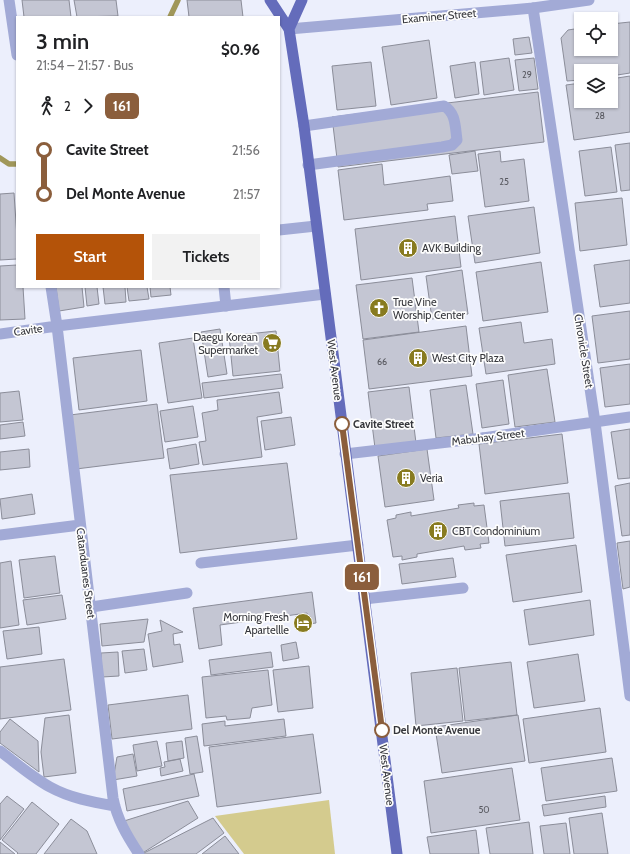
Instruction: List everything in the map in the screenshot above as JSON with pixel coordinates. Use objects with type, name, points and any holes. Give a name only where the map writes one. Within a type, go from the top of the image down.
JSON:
[{"type":"main road","name":"West Avenue","points":[[270,0],[289,29],[304,126],[397,854]]},
{"type":"main road","points":[[289,29],[302,0]]},
{"type":"street","points":[[9,0],[16,48]]},
{"type":"street","name":"Examiner Street","points":[[289,29],[533,8],[589,0]]},
{"type":"street","name":"Chronicle Street","points":[[533,8],[595,422],[630,696]]},
{"type":"street","points":[[304,126],[444,106],[450,110],[454,117],[457,140],[452,145],[442,147],[308,165]]},
{"type":"street","points":[[280,230],[316,226]]},
{"type":"street","name":"Catanduanes Street","points":[[51,288],[115,806],[123,829],[139,854]]},
{"type":"street","points":[[224,288],[226,306]]},
{"type":"street","points":[[57,326],[325,294]]},
{"type":"street","name":"Cavite","points":[[0,334],[57,326]]},
{"type":"street","name":"Mabuhay Street","points":[[346,454],[483,438],[630,417]]},
{"type":"street","points":[[0,535],[80,525]]},
{"type":"street","points":[[201,563],[358,545]]},
{"type":"street","points":[[364,599],[463,588]]},
{"type":"street","points":[[91,607],[187,593]]},
{"type":"street","points":[[0,751],[38,780],[60,792],[85,800],[115,806]]},
{"type":"shaded area","points":[[329,800],[335,854],[244,854],[215,816]]},
{"type":"building","points":[[22,0],[69,0],[71,16],[24,16]]},
{"type":"building","points":[[74,0],[116,0],[118,16],[77,16]]},
{"type":"building","points":[[187,0],[241,0],[243,16],[189,16]]},
{"type":"building","points":[[630,22],[630,73],[618,75],[618,64],[574,64],[574,80],[567,81],[561,38],[568,30],[574,29],[574,56],[618,56],[618,23]]},
{"type":"building","points":[[529,37],[532,53],[515,55],[513,39]]},
{"type":"building","points":[[429,40],[437,98],[391,105],[382,47]]},
{"type":"building","points":[[509,58],[514,90],[484,95],[480,62]]},
{"type":"building","points":[[534,58],[538,89],[519,91],[515,60]]},
{"type":"building","points":[[371,62],[376,106],[337,110],[332,66]]},
{"type":"building","points":[[475,62],[479,94],[455,98],[450,66]]},
{"type":"building","points":[[630,76],[630,132],[574,140],[566,85],[574,84],[574,108],[618,108],[618,78]]},
{"type":"building","points":[[538,92],[544,142],[338,167],[332,117]]},
{"type":"building","points":[[630,143],[630,190],[621,191],[615,145]]},
{"type":"building","points":[[611,147],[617,192],[585,196],[579,151]]},
{"type":"building","points":[[475,151],[478,171],[452,174],[449,155]]},
{"type":"building","points":[[500,151],[501,162],[524,159],[529,201],[485,207],[478,154]]},
{"type":"building","points":[[382,164],[384,185],[450,176],[453,201],[427,204],[428,210],[344,220],[338,170]]},
{"type":"building","points":[[14,193],[16,259],[0,260],[0,194]]},
{"type":"building","points":[[622,198],[627,245],[580,251],[575,203]]},
{"type":"building","points":[[534,207],[540,253],[475,263],[468,216]]},
{"type":"building","name":"AVK Building","points":[[455,216],[461,267],[361,280],[355,229]]},
{"type":"building","points":[[630,260],[630,303],[600,307],[594,265]]},
{"type":"building","points":[[541,262],[548,312],[483,321],[476,272]]},
{"type":"building","points":[[16,265],[16,288],[23,288],[25,319],[0,320],[0,266]]},
{"type":"building","points":[[462,270],[468,314],[432,319],[426,276]]},
{"type":"building","points":[[412,278],[419,332],[363,339],[356,285]]},
{"type":"building","points":[[56,288],[82,288],[84,307],[59,311]]},
{"type":"building","points":[[85,288],[97,288],[99,304],[87,306]]},
{"type":"building","points":[[103,288],[125,288],[126,302],[105,304]]},
{"type":"building","points":[[127,288],[147,288],[149,299],[129,301]]},
{"type":"building","points":[[150,288],[170,288],[171,295],[151,297]]},
{"type":"building","points":[[630,311],[630,359],[598,363],[592,316]]},
{"type":"building","points":[[521,322],[524,343],[552,339],[555,364],[486,374],[479,328]]},
{"type":"building","name":"West City Plaza","points":[[466,326],[472,376],[369,389],[363,340]]},
{"type":"building","points":[[220,329],[227,374],[208,377],[201,332]]},
{"type":"building","points":[[276,331],[280,371],[233,376],[229,336]]},
{"type":"building","points":[[193,338],[202,398],[168,403],[159,343]]},
{"type":"building","points":[[141,350],[147,401],[79,410],[73,358]]},
{"type":"building","points":[[630,364],[630,404],[605,407],[600,368]]},
{"type":"building","points":[[547,369],[555,422],[515,427],[508,375]]},
{"type":"building","points":[[281,374],[283,388],[204,398],[202,383]]},
{"type":"building","points":[[503,380],[509,424],[482,428],[476,384]]},
{"type":"building","points":[[466,385],[473,434],[436,438],[430,390]]},
{"type":"building","points":[[409,387],[416,443],[375,448],[368,392]]},
{"type":"building","points":[[19,391],[23,420],[0,422],[0,393]]},
{"type":"building","points":[[279,392],[282,413],[257,417],[262,457],[203,465],[199,442],[206,441],[202,413],[218,410],[217,400]]},
{"type":"building","points":[[157,404],[164,458],[76,469],[70,415]]},
{"type":"building","points":[[193,406],[198,437],[165,442],[160,411]]},
{"type":"building","points":[[291,417],[295,445],[265,450],[261,421]]},
{"type":"building","points":[[23,422],[25,436],[0,439],[0,425]]},
{"type":"building","points":[[630,429],[630,478],[618,479],[611,432]]},
{"type":"building","points":[[562,434],[568,483],[485,494],[479,444]]},
{"type":"building","points":[[196,444],[199,464],[170,469],[167,449]]},
{"type":"building","points":[[29,449],[30,467],[0,470],[0,452]]},
{"type":"building","name":"Veria","points":[[427,449],[434,500],[385,507],[378,456]]},
{"type":"building","points":[[287,463],[297,539],[180,553],[170,475]]},
{"type":"building","points":[[630,483],[630,535],[622,536],[615,486]]},
{"type":"building","points":[[569,493],[574,538],[505,546],[500,501]]},
{"type":"building","points":[[32,494],[35,514],[2,519],[0,499]]},
{"type":"building","name":"CBT Condominium","points":[[474,503],[474,506],[484,505],[489,543],[480,544],[481,548],[465,550],[464,546],[417,554],[417,557],[402,560],[402,556],[393,557],[387,520],[396,518],[396,515],[411,512],[411,516],[459,508],[458,505]]},
{"type":"building","points":[[630,541],[630,587],[623,589],[617,543]]},
{"type":"building","points":[[576,545],[582,592],[513,602],[506,555]]},
{"type":"building","points":[[55,556],[60,593],[24,598],[19,560]]},
{"type":"building","points":[[453,558],[456,577],[402,584],[399,564]]},
{"type":"building","points":[[11,561],[19,625],[0,628],[0,563]]},
{"type":"building","points":[[312,592],[316,623],[309,624],[307,613],[220,625],[222,645],[199,649],[193,608]]},
{"type":"building","points":[[62,595],[66,619],[27,625],[23,600]]},
{"type":"building","points":[[590,600],[594,635],[529,645],[524,610]]},
{"type":"building","points":[[148,619],[144,642],[102,646],[100,624]]},
{"type":"building","points":[[160,620],[183,632],[173,634],[174,645],[180,644],[183,662],[153,667],[148,634],[162,631]]},
{"type":"building","points":[[39,627],[42,654],[7,659],[3,631]]},
{"type":"building","points":[[296,642],[299,658],[283,661],[281,645]]},
{"type":"building","points":[[144,649],[147,670],[125,673],[122,651]]},
{"type":"building","points":[[118,652],[119,676],[102,677],[101,653]]},
{"type":"building","points":[[271,652],[273,667],[211,675],[209,660]]},
{"type":"building","points":[[578,654],[585,701],[534,708],[527,662]]},
{"type":"building","points":[[64,659],[71,710],[0,719],[0,667]]},
{"type":"building","points":[[511,662],[517,715],[465,721],[459,668]]},
{"type":"building","points":[[309,666],[313,708],[278,712],[273,670]]},
{"type":"building","points":[[457,668],[463,721],[416,726],[411,673]]},
{"type":"building","points":[[268,670],[272,705],[252,708],[250,718],[227,720],[226,716],[206,718],[202,677]]},
{"type":"building","points":[[188,695],[192,729],[112,739],[108,705]]},
{"type":"building","points":[[600,708],[606,752],[529,763],[523,719]]},
{"type":"building","points":[[69,715],[76,773],[44,777],[41,752],[45,718]]},
{"type":"building","points":[[518,715],[525,761],[442,773],[435,727]]},
{"type":"building","points":[[10,719],[38,741],[39,772],[0,743],[0,732]]},
{"type":"building","points":[[284,719],[286,736],[204,746],[202,724],[225,721],[225,726]]},
{"type":"building","points":[[313,734],[321,793],[217,807],[209,747]]},
{"type":"building","points":[[197,736],[203,772],[190,774],[185,738]]},
{"type":"building","points":[[157,741],[162,766],[137,771],[133,745]]},
{"type":"building","points":[[182,741],[184,758],[168,761],[166,743]]},
{"type":"building","points":[[133,754],[137,776],[113,780],[117,757]]},
{"type":"building","points":[[612,758],[617,791],[546,801],[541,768]]},
{"type":"building","points":[[180,759],[183,771],[161,776],[160,768],[165,767],[164,762]]},
{"type":"building","points":[[512,768],[520,820],[431,833],[424,781]]},
{"type":"building","points":[[194,774],[199,796],[127,811],[123,789]]},
{"type":"building","points":[[7,796],[24,809],[0,840],[0,804]]},
{"type":"building","points":[[605,796],[606,807],[544,816],[542,805]]},
{"type":"building","points":[[188,801],[198,818],[141,854],[124,821]]},
{"type":"building","points":[[32,802],[59,824],[36,854],[17,854],[18,853],[2,840]]},
{"type":"building","points":[[602,813],[608,854],[574,854],[569,818]]},
{"type":"building","points":[[213,818],[224,833],[196,854],[142,854]]},
{"type":"building","points":[[71,819],[87,831],[97,854],[44,854]]},
{"type":"building","points":[[529,822],[533,854],[490,854],[486,828]]},
{"type":"building","points":[[566,823],[570,854],[544,854],[540,826]]},
{"type":"building","points":[[476,830],[479,854],[430,854],[427,837]]},
{"type":"building","points":[[225,836],[239,854],[202,854]]},
{"type":"building","points":[[0,842],[15,854],[0,854]]},
{"type":"waterway","points":[[170,16],[178,0]]},
{"type":"waterway","points":[[0,158],[9,164],[16,164]]},
{"type":"bus line","name":"161","points":[[342,424],[382,730]]},
{"type":"place","name":"AVK Building","points":[[408,248]]},
{"type":"place","name":"True Vine Worship Center","points":[[379,308]]},
{"type":"place","name":"Daegu Korean Supermarket","points":[[272,343]]},
{"type":"place","name":"West City Plaza","points":[[418,358]]},
{"type":"place","name":"Cavite Street","points":[[342,424]]},
{"type":"place","name":"Veria","points":[[406,478]]},
{"type":"place","name":"CBT Condominium","points":[[438,531]]},
{"type":"place","name":"Morning Fresh Apartellle","points":[[303,623]]},
{"type":"place","name":"Del Monte Avenue","points":[[382,730]]}]
